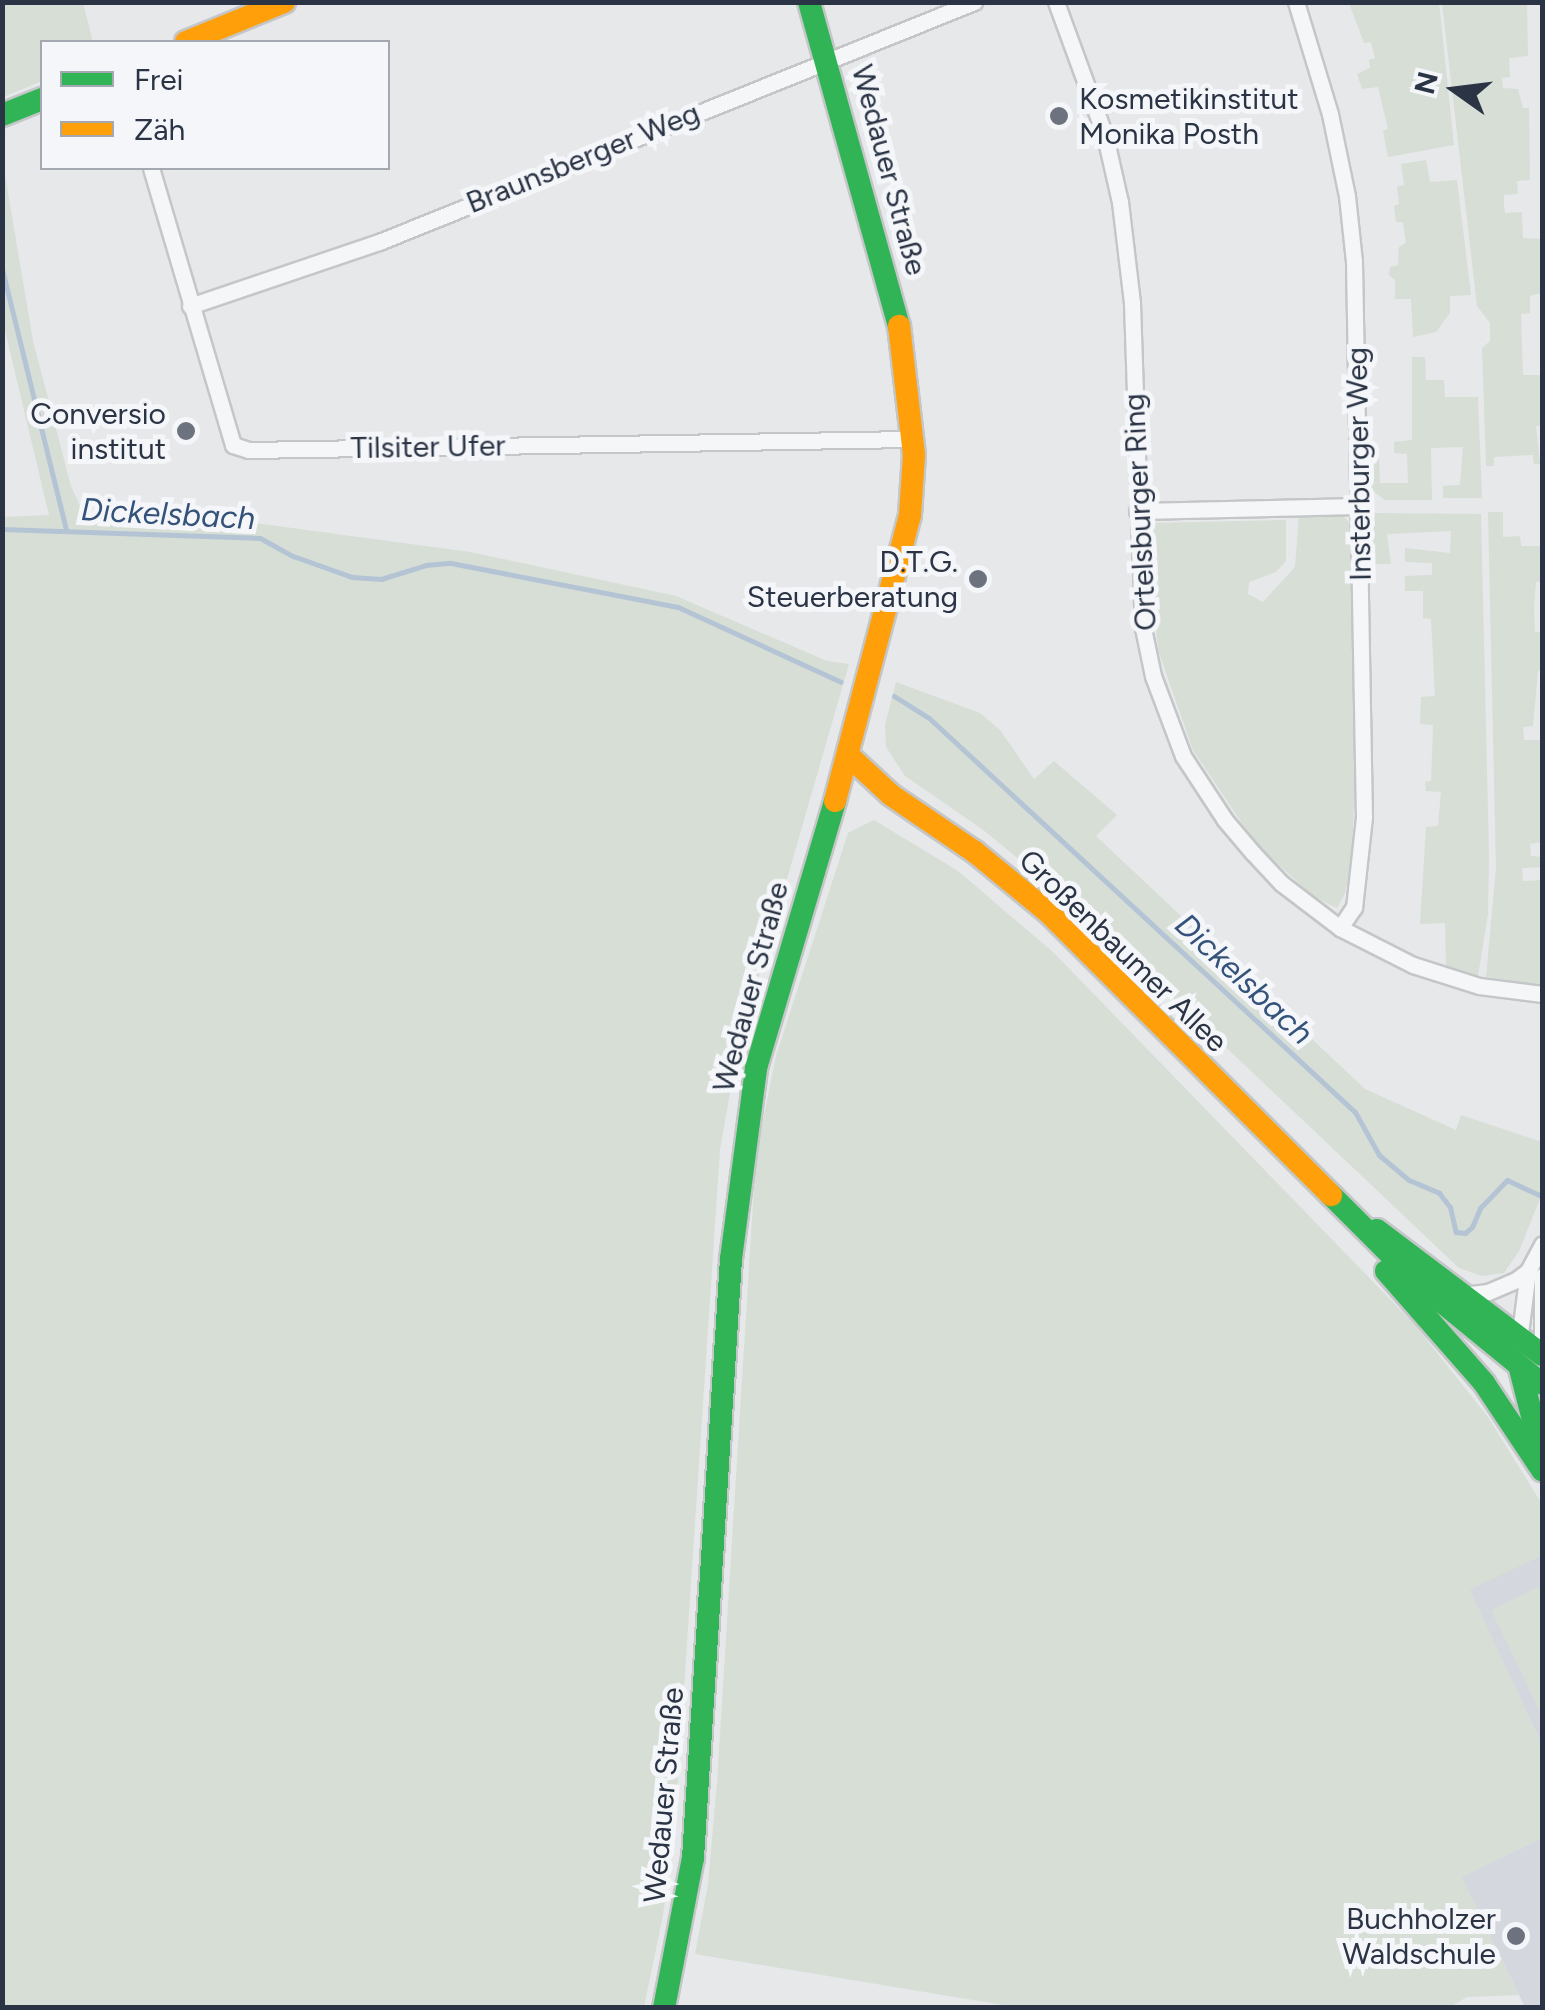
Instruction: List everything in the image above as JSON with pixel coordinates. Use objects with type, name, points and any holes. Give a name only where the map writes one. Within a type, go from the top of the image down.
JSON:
[{"type":"main road","points":[[191,40],[284,2]]},
{"type":"main road","name":"Wedauer Straße","points":[[664,2008],[693,1858],[740,1171],[766,1031],[848,756],[910,514],[913,440],[905,358],[891,288],[809,2]]},
{"type":"main road","points":[[2,115],[40,100]]},
{"type":"main road","name":"Großenbaumer Allee","points":[[848,756],[891,795],[975,852],[1049,913],[1420,1285],[1542,1384]]},
{"type":"main road","points":[[1340,1208],[1363,1244],[1492,1394],[1542,1470]]},
{"type":"main road","name":"Großenbaumer Allee","points":[[1340,1208],[1406,1249],[1463,1295],[1531,1337],[1542,1355]]},
{"type":"main road","points":[[1520,1369],[1542,1455]]},
{"type":"street","name":"Braunsberger Weg","points":[[190,306],[374,244],[974,2]]},
{"type":"street","name":"Ortelsburger Ring","points":[[1056,2],[1105,136],[1128,250],[1143,628],[1153,676],[1183,756],[1252,853],[1281,883],[1340,928],[1413,966],[1479,986],[1542,994]]},
{"type":"street","name":"Insterburger Weg","points":[[1296,2],[1330,114],[1348,196],[1354,262],[1361,506],[1362,870],[1354,907],[1340,928]]},
{"type":"street","name":"Tilsiter Ufer","points":[[152,170],[228,438],[248,450],[913,440]]},
{"type":"street","points":[[1137,511],[1361,506]]},
{"type":"street","points":[[1520,1369],[1531,1337],[1535,1274],[1542,1245]]},
{"type":"street","points":[[1463,1295],[1488,1292],[1535,1274]]},
{"type":"street","points":[[1531,1337],[1535,1274]]},
{"type":"shaded area","points":[[3,2],[83,3],[92,40],[40,40],[40,82],[3,97]]},
{"type":"shaded area","points":[[1349,3],[1439,3],[1454,145],[1388,157],[1383,131],[1388,129],[1378,87],[1362,89],[1357,74],[1370,68],[1369,60],[1375,58],[1371,42],[1364,43]]},
{"type":"shaded area","points":[[1442,3],[1527,3],[1528,56],[1509,58],[1510,77],[1502,78],[1503,88],[1518,89],[1523,108],[1529,108],[1530,180],[1517,181],[1518,194],[1504,195],[1504,204],[1505,213],[1522,212],[1523,238],[1541,239],[1541,293],[1530,296],[1530,313],[1521,314],[1523,375],[1542,375],[1541,425],[1536,426],[1540,464],[1534,464],[1533,455],[1494,457],[1494,466],[1486,466],[1482,348],[1490,341],[1490,323],[1477,306]]},
{"type":"shaded area","points":[[1426,160],[1430,182],[1457,180],[1471,295],[1450,296],[1450,313],[1436,332],[1413,337],[1411,299],[1395,299],[1395,280],[1389,275],[1390,267],[1398,265],[1399,247],[1406,243],[1403,222],[1396,222],[1394,206],[1399,204],[1397,187],[1404,185],[1401,164]]},
{"type":"shaded area","points":[[3,163],[33,341],[71,486],[84,515],[169,523],[255,523],[470,552],[676,596],[827,661],[849,664],[737,1052],[720,1150],[675,1822],[663,1915],[644,2007],[3,2007],[2,517],[49,515],[3,322]]},
{"type":"shaded area","points":[[1412,357],[1425,357],[1426,380],[1444,380],[1445,397],[1478,397],[1482,498],[1443,498],[1443,486],[1460,485],[1463,447],[1431,448],[1432,500],[1385,500],[1370,489],[1369,455],[1379,455],[1380,483],[1408,483],[1407,454],[1394,453],[1394,442],[1412,440]]},
{"type":"shaded area","points":[[1488,512],[1503,512],[1503,537],[1520,536],[1521,546],[1542,546],[1542,581],[1536,582],[1534,608],[1535,632],[1542,632],[1542,670],[1538,671],[1533,726],[1523,727],[1524,740],[1542,740],[1542,842],[1530,844],[1531,856],[1542,857],[1542,867],[1522,868],[1523,881],[1542,880],[1542,986],[1486,977],[1496,868]]},
{"type":"shaded area","points":[[1369,513],[1481,514],[1489,857],[1488,914],[1478,976],[1446,967],[1445,923],[1420,924],[1426,827],[1438,826],[1441,792],[1426,791],[1425,782],[1431,781],[1433,725],[1420,724],[1421,697],[1435,696],[1431,619],[1423,618],[1423,591],[1405,591],[1405,576],[1432,575],[1432,563],[1405,562],[1405,548],[1450,553],[1451,531],[1387,534],[1391,564],[1368,564]]},
{"type":"shaded area","points":[[1342,514],[1350,524],[1355,764],[1352,862],[1337,908],[1314,897],[1256,844],[1193,750],[1158,650],[1147,540],[1154,523],[1286,520],[1286,561],[1276,572],[1249,582],[1248,594],[1263,602],[1295,567],[1299,515]]},
{"type":"shaded area","points":[[896,682],[980,713],[1000,730],[1034,779],[1054,761],[1117,815],[1096,836],[1365,1089],[1456,1130],[1461,1115],[1542,1142],[1542,1194],[1519,1251],[1504,1273],[1482,1276],[1459,1268],[1082,911],[982,829],[905,776],[886,747],[885,725]]},
{"type":"shaded area","points":[[874,820],[958,871],[1053,952],[1415,1325],[1488,1417],[1542,1504],[1542,1555],[1470,1590],[1542,1745],[1542,1838],[1462,1877],[1519,1995],[1467,1997],[1448,2008],[1015,2007],[695,1954],[708,1884],[717,1783],[756,1155],[776,1056],[848,833]]},
{"type":"shaded area","points":[[1542,1555],[1542,1745],[1469,1589]]},
{"type":"shaded area","points":[[1542,1585],[1542,1716],[1491,1610]]},
{"type":"shaded area","name":"Buchholzer Waldschule","points":[[1542,1838],[1542,2007],[1525,2007],[1461,1877]]},
{"type":"waterway","points":[[2,269],[66,529]]},
{"type":"waterway","name":"Dickelsbach","points":[[2,529],[260,538],[293,556],[352,577],[381,579],[426,565],[451,563],[678,607],[841,682]]},
{"type":"waterway","name":"Dickelsbach","points":[[894,696],[929,718],[1355,1112],[1379,1155],[1409,1180],[1439,1193],[1450,1207],[1456,1232],[1465,1233],[1472,1227],[1480,1208],[1507,1180],[1542,1196]]},
{"type":"traffic: fast","points":[[809,2],[899,326]]},
{"type":"traffic: fast","points":[[2,115],[40,100]]},
{"type":"traffic: fast","points":[[664,2008],[693,1858],[731,1259],[756,1068],[835,801]]},
{"type":"traffic: fast","points":[[1331,1195],[1421,1285],[1542,1384]]},
{"type":"traffic: fast","points":[[1377,1230],[1542,1355]]},
{"type":"traffic: fast","points":[[1386,1271],[1484,1383],[1542,1470]]},
{"type":"traffic: fast","points":[[1520,1369],[1542,1455]]},
{"type":"traffic: slow","points":[[191,40],[284,2]]},
{"type":"traffic: slow","points":[[835,801],[910,515],[914,455],[899,326]]},
{"type":"traffic: slow","points":[[849,756],[891,795],[975,852],[1049,913],[1331,1195]]},
{"type":"place","name":"Kosmetikinstitut Monika Posth","points":[[1059,116]]},
{"type":"place","name":"Conversio institut","points":[[186,431]]},
{"type":"place","name":"D.T.G. Steuerberatung","points":[[978,579]]},
{"type":"place","name":"Buchholzer Waldschule","points":[[1516,1936]]}]
